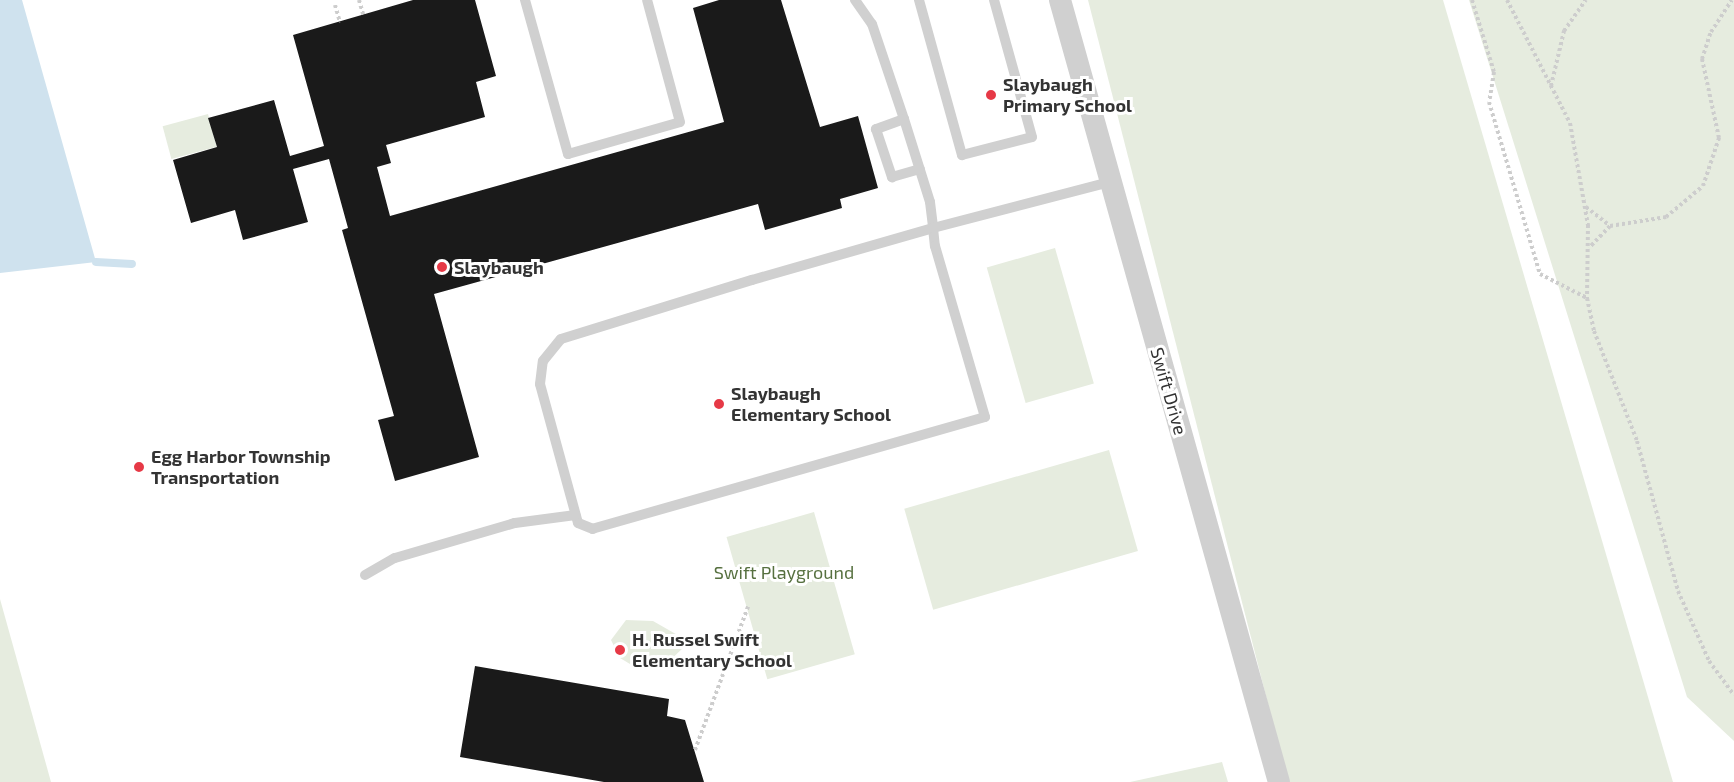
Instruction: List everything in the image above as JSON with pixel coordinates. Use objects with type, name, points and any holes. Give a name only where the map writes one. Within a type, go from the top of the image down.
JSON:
[{"type":"street","name":"Swift Drive","points":[[1060,0],[1279,782]]},
{"type":"lane","points":[[525,0],[568,154],[680,122],[647,0]]},
{"type":"lane","points":[[855,0],[872,24],[920,169],[933,228],[985,417],[593,529],[578,523],[540,384],[543,361],[561,339],[933,228],[1110,182]]},
{"type":"lane","points":[[919,0],[962,156],[1032,137],[994,0]]},
{"type":"lane","points":[[904,119],[876,129],[892,177],[920,169]]},
{"type":"lane","points":[[365,575],[395,558],[515,523],[575,515]]},
{"type":"path","points":[[359,0],[363,14]]},
{"type":"path","points":[[1472,0],[1494,72],[1489,102],[1540,274],[1587,298]]},
{"type":"path","points":[[1507,0],[1570,123],[1585,206],[1589,249],[1587,298],[1606,368],[1637,441],[1678,591],[1704,653],[1734,695]]},
{"type":"path","points":[[1551,87],[1564,31],[1586,0]]},
{"type":"path","points":[[1589,249],[1610,226],[1666,217],[1703,186],[1719,138],[1702,59],[1711,32],[1732,0]]},
{"type":"path","points":[[335,5],[340,22]]},
{"type":"path","points":[[1585,206],[1610,226]]},
{"type":"path","points":[[695,750],[748,607]]},
{"type":"green space","points":[[1088,0],[1443,0],[1673,782],[1288,782]]},
{"type":"green space","points":[[1469,0],[1734,0],[1734,741],[1687,697]]},
{"type":"green space","points":[[208,114],[217,147],[171,159],[163,126]]},
{"type":"green space","points":[[1055,248],[1094,384],[1026,403],[987,268]]},
{"type":"green space","points":[[1109,450],[1138,551],[933,610],[904,509]]},
{"type":"green space","name":"Swift Playground","points":[[814,512],[855,654],[767,679],[727,537]]},
{"type":"green space","points":[[0,599],[51,782],[0,782]]},
{"type":"green space","points":[[626,620],[653,621],[681,637],[684,647],[662,668],[635,667],[620,658],[611,640]]},
{"type":"green space","points":[[1222,762],[1228,782],[1130,782]]},
{"type":"water","points":[[0,0],[22,0],[96,262],[0,273]]},
{"type":"building","name":"Slaybaugh","points":[[413,0],[475,0],[496,76],[476,82],[485,117],[386,145],[391,163],[377,167],[390,216],[724,122],[693,8],[719,0],[781,0],[820,127],[858,116],[878,188],[840,199],[842,208],[765,230],[758,204],[434,294],[479,457],[395,481],[378,420],[394,416],[342,230],[348,228],[329,159],[293,169],[308,222],[243,240],[235,210],[191,223],[173,160],[217,147],[208,118],[274,100],[290,156],[324,146],[293,35]]},
{"type":"building","points":[[475,666],[669,699],[667,716],[685,720],[704,782],[604,782],[460,757]]},
{"type":"waterway","points":[[96,262],[132,264]]},
{"type":"place","name":"Slaybaugh Primary School","points":[[991,95]]},
{"type":"place","name":"Slaybaugh","points":[[442,267]]},
{"type":"place","name":"Slaybaugh Elementary School","points":[[719,404]]},
{"type":"place","name":"Egg Harbor Township Transportation","points":[[139,467]]},
{"type":"place","name":"H. Russel Swift Elementary School","points":[[620,650]]}]
